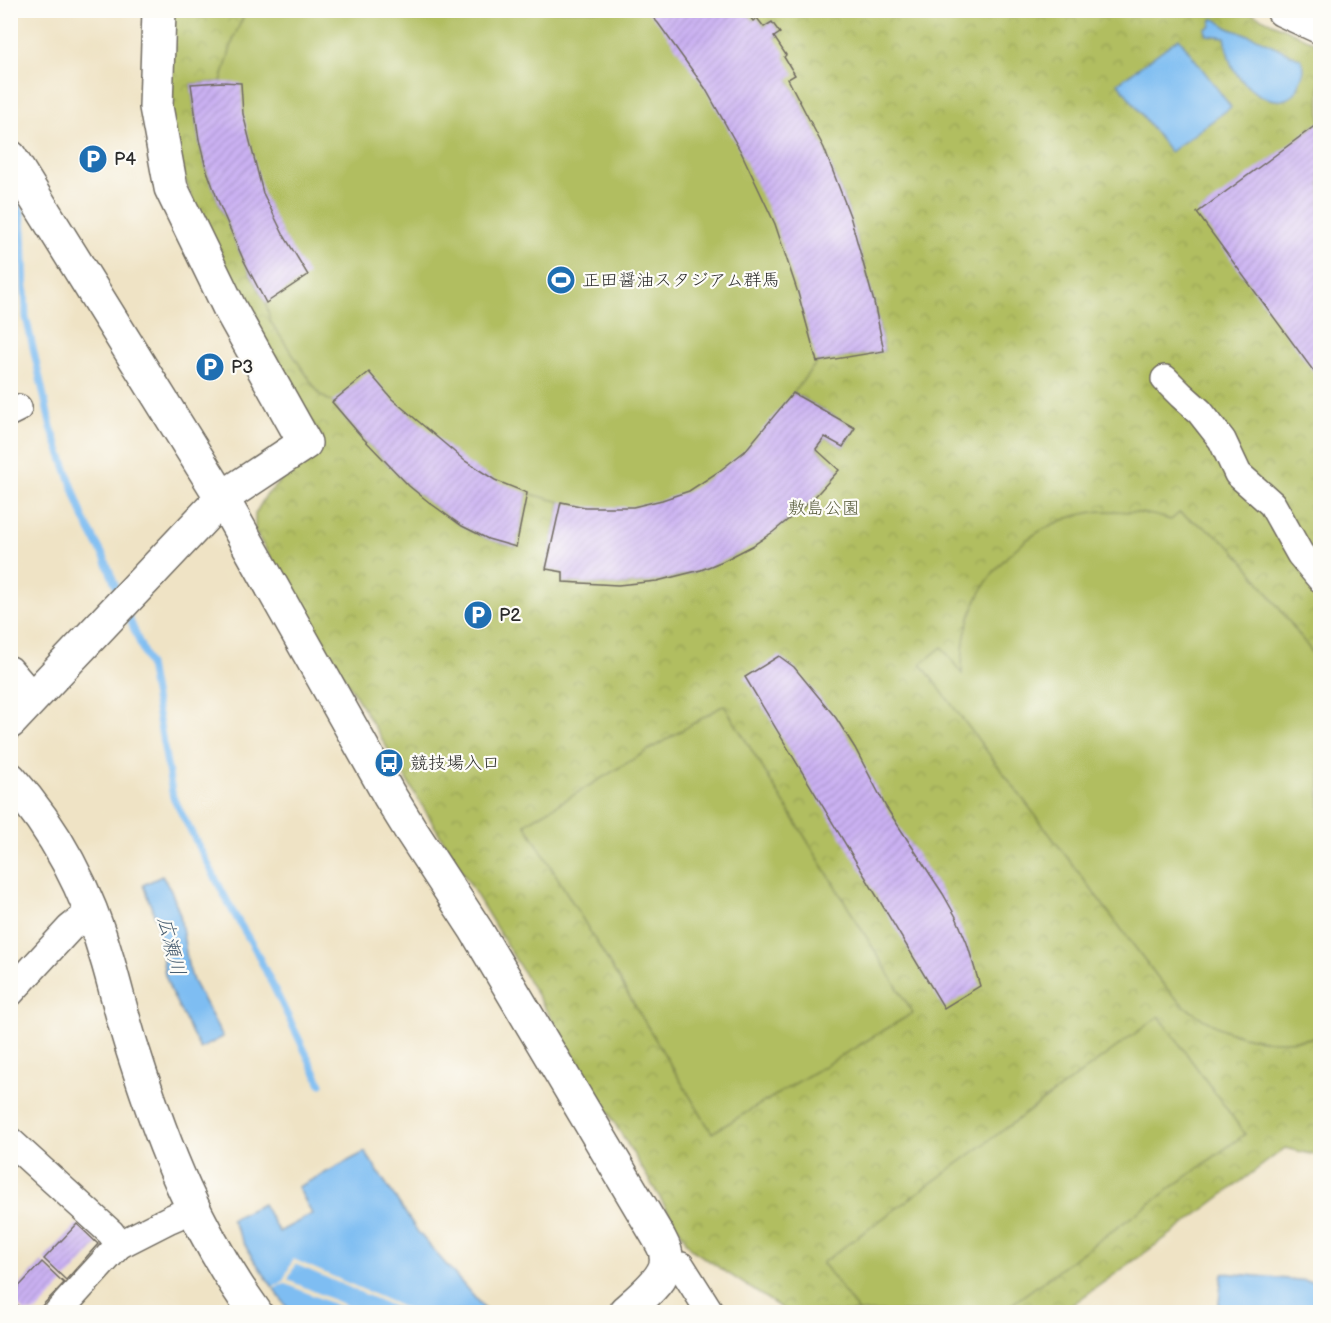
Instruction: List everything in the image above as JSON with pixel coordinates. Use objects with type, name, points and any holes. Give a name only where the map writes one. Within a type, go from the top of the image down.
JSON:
[{"type":"street","points":[[10,722],[222,498],[305,443],[229,307],[171,188],[156,107],[159,10]]},
{"type":"street","points":[[1283,10],[1320,27]]},
{"type":"street","points":[[10,157],[222,498],[389,795],[476,930],[659,1238],[667,1257],[663,1272],[625,1312]]},
{"type":"street","points":[[1165,379],[1200,412],[1222,440],[1238,474],[1272,504],[1300,554],[1320,578]]},
{"type":"street","points":[[10,779],[24,794],[58,845],[83,892],[108,961],[133,1052],[159,1129],[193,1209],[236,1285],[255,1312]]},
{"type":"street","points":[[10,993],[70,928],[92,915]]},
{"type":"street","points":[[10,1141],[111,1233],[119,1245]]},
{"type":"street","points":[[58,1312],[119,1245],[193,1209]]},
{"type":"street","points":[[681,1266],[710,1312]]},
{"type":"green space","name":"正田醤油スタジアム群馬","points":[[745,10],[753,21],[757,18],[764,27],[772,22],[780,33],[774,38],[784,56],[788,79],[824,148],[850,216],[874,302],[884,351],[817,362],[793,393],[855,428],[843,447],[825,437],[817,449],[839,470],[818,494],[768,535],[740,552],[681,576],[618,585],[563,582],[563,572],[546,569],[561,502],[527,493],[516,547],[488,539],[462,526],[409,486],[332,402],[320,395],[270,321],[266,303],[243,259],[220,206],[206,168],[199,140],[191,84],[221,82],[234,37],[246,11]]},
{"type":"green space","name":"敷島公園","points":[[1244,10],[1320,45],[1320,1156],[1285,1148],[1178,1229],[1062,1312],[787,1312],[691,1249],[255,532],[255,514],[265,497],[322,437],[282,378],[210,249],[178,159],[168,112],[170,11]]},
{"type":"green space","points":[[1101,511],[1136,512],[1171,520],[1179,513],[1213,532],[1234,550],[1250,569],[1320,663],[1320,1036],[1274,1041],[1252,1038],[1211,1023],[1174,996],[921,664],[942,647],[962,674],[963,649],[968,624],[976,602],[1001,563],[1017,547],[1056,523],[1078,515]]},
{"type":"green space","points":[[724,705],[913,1013],[712,1133],[525,824]]},
{"type":"green space","points":[[1159,1016],[1245,1134],[1001,1312],[859,1312],[822,1263]]},
{"type":"water","points":[[1212,19],[1301,59],[1304,65],[1303,73],[1293,95],[1282,100],[1274,100],[1260,95],[1247,86],[1231,64],[1225,37],[1207,35],[1205,29],[1211,26]]},
{"type":"water","points":[[1179,38],[1231,107],[1170,152],[1118,83]]},
{"type":"water","name":"広瀬川","points":[[162,876],[171,890],[180,915],[188,965],[193,981],[223,1037],[200,1049],[165,975],[157,922],[143,885]]},
{"type":"water","points":[[365,1152],[418,1232],[487,1312],[290,1312],[250,1254],[231,1219],[263,1204],[279,1232],[312,1214],[298,1187]]},
{"type":"water","points":[[1222,1274],[1320,1282],[1320,1312],[1218,1312]]},
{"type":"pier","points":[[293,1259],[414,1312],[406,1312],[295,1264],[288,1280],[361,1312],[352,1312],[284,1283],[274,1289],[283,1281]]},
{"type":"building","points":[[646,10],[745,10],[753,21],[757,18],[764,27],[772,22],[780,33],[774,37],[795,75],[788,79],[824,148],[850,216],[874,302],[884,351],[817,362],[798,293],[775,224],[741,152],[705,88]]},
{"type":"building","points":[[241,83],[243,114],[263,193],[283,234],[308,275],[266,303],[243,259],[220,206],[206,168],[199,140],[191,84]]},
{"type":"building","points":[[1320,122],[1320,380],[1197,213]]},
{"type":"building","points":[[369,372],[392,399],[465,461],[495,480],[527,493],[516,547],[488,539],[462,526],[430,503],[409,486],[332,402]]},
{"type":"building","points":[[793,393],[855,428],[843,447],[825,437],[816,449],[839,470],[811,501],[773,532],[723,561],[701,570],[657,581],[618,585],[563,582],[563,572],[546,569],[561,502],[585,507],[633,507],[689,491],[745,451]]},
{"type":"building","points":[[779,656],[794,667],[836,718],[855,748],[886,807],[956,917],[967,943],[980,986],[944,1008],[745,677]]},
{"type":"building","points":[[77,1224],[98,1244],[66,1280],[44,1259]]},
{"type":"building","points":[[42,1262],[64,1283],[36,1312],[25,1312],[10,1299],[10,1296]]},
{"type":"waterway","points":[[10,193],[21,212],[26,317],[51,427],[84,519],[105,559],[118,592]]},
{"type":"waterway","points":[[127,613],[149,665],[173,797],[255,949],[321,1084]]},
{"type":"place","name":"P4","points":[[93,159]]},
{"type":"place","name":"正田醤油スタジアム群馬","points":[[561,280]]},
{"type":"place","name":"P3","points":[[210,367]]},
{"type":"place","name":"P2","points":[[478,615]]},
{"type":"place","name":"競技場入口","points":[[389,763]]}]
